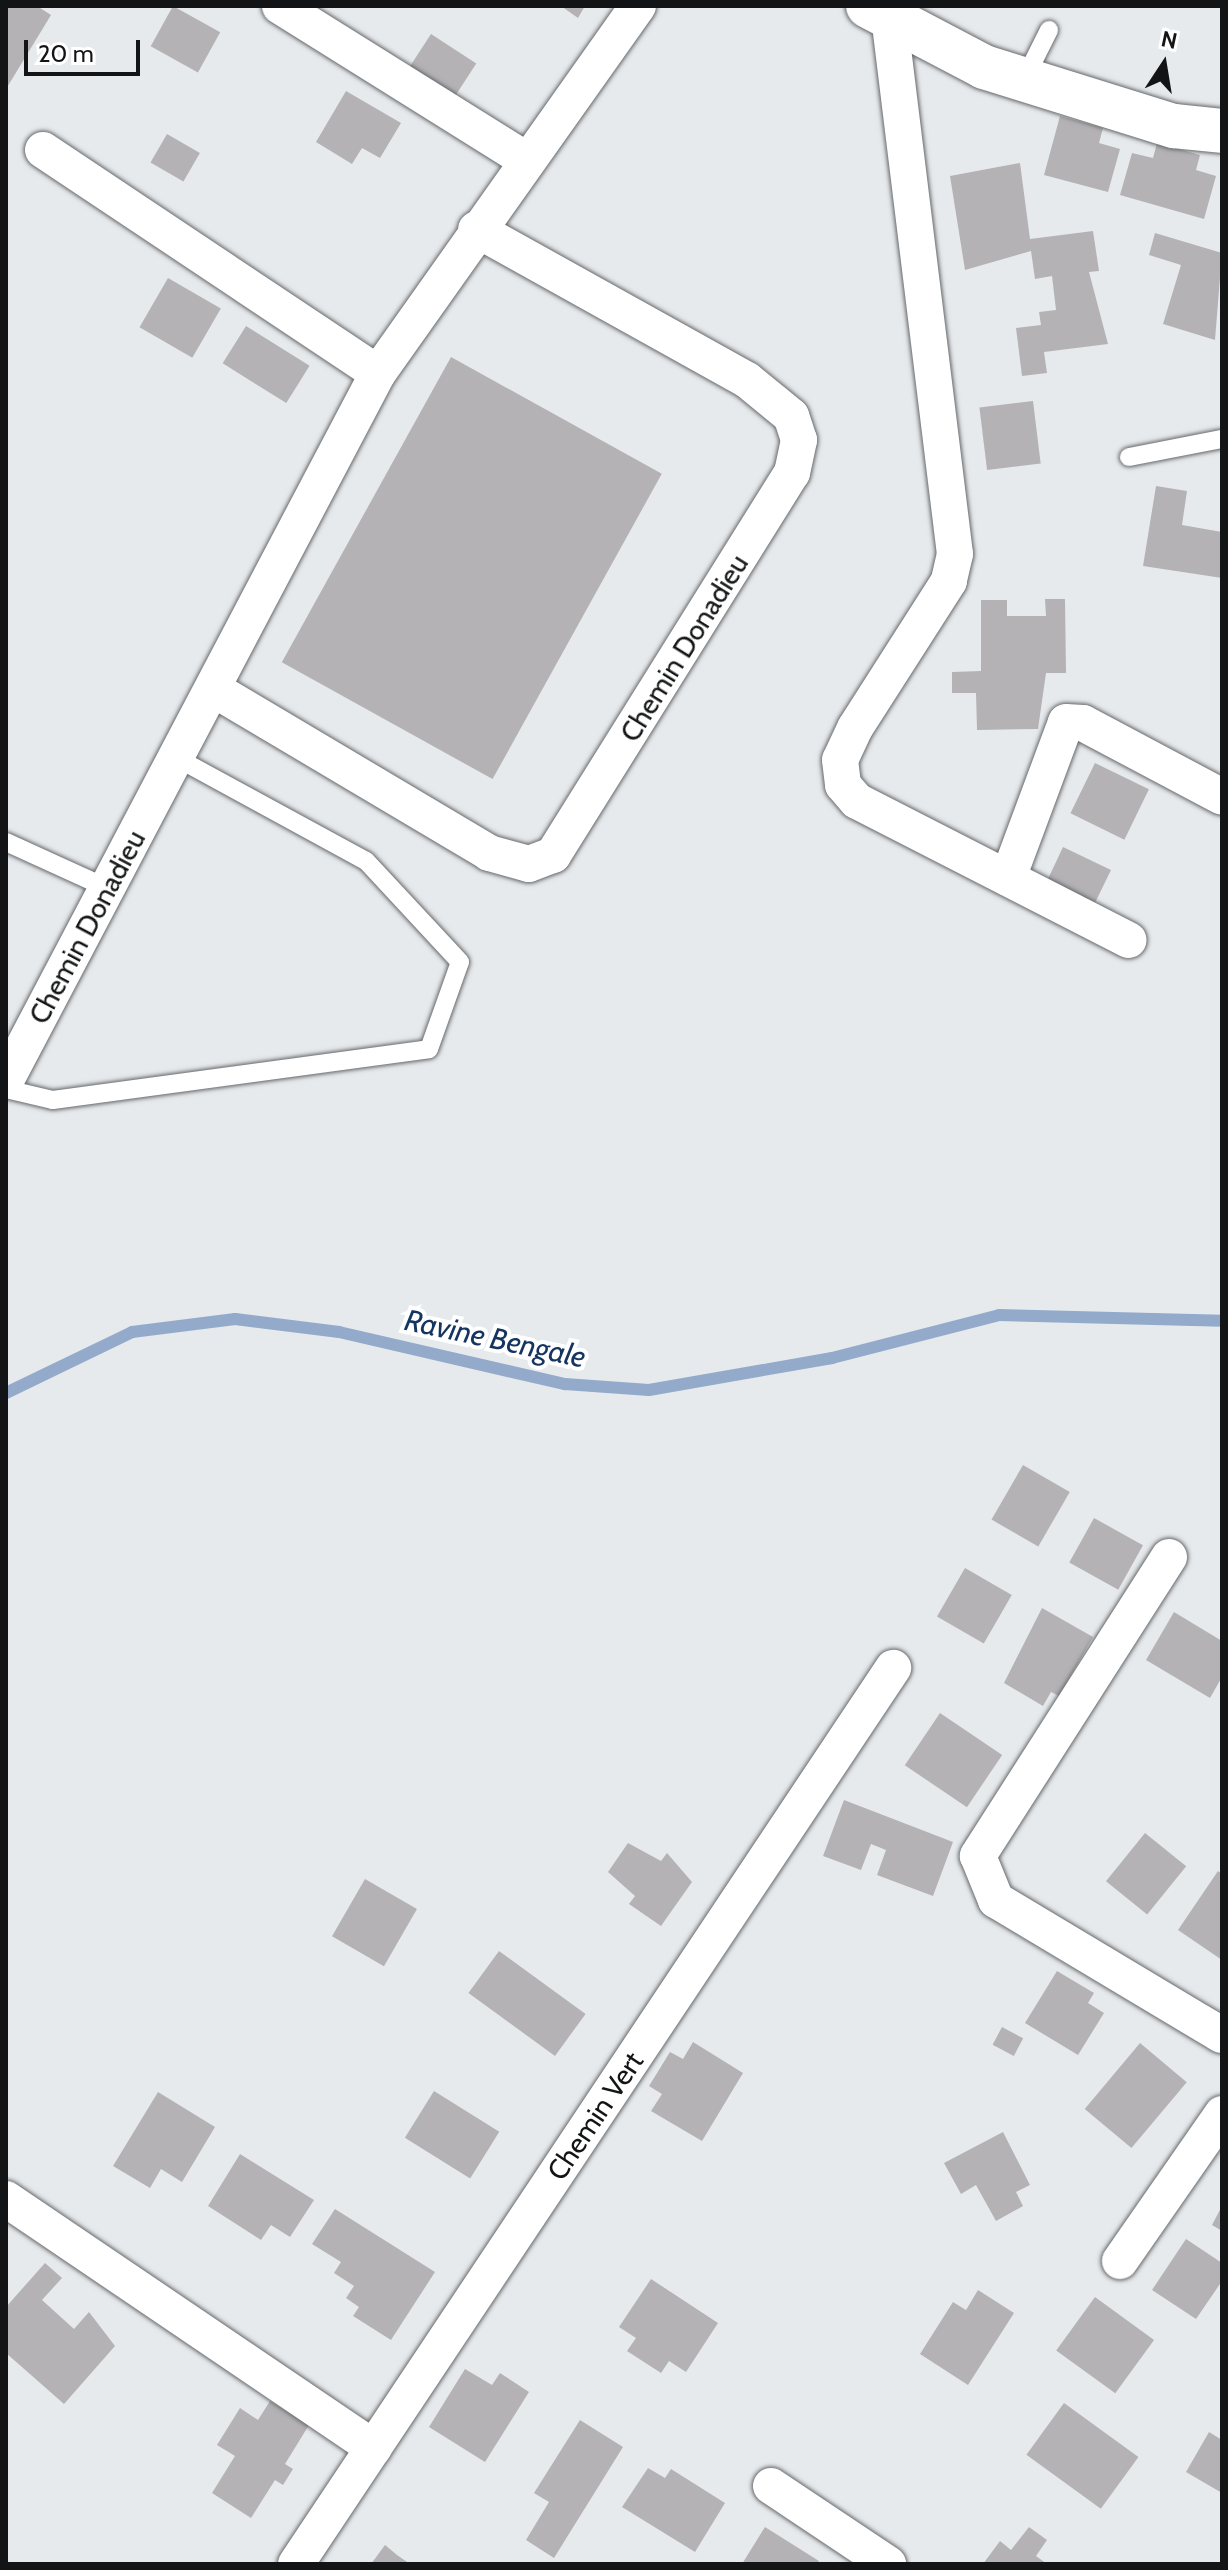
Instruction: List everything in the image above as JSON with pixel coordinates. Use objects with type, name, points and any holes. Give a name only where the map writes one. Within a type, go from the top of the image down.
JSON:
[{"type":"street","points":[[280,6],[525,159]]},
{"type":"street","name":"Chemin Donadieu","points":[[6,1080],[215,690],[378,373],[525,159],[638,6]]},
{"type":"street","points":[[879,11],[984,67],[1174,126],[1222,131]]},
{"type":"street","points":[[879,11],[955,554],[949,581],[855,728],[840,760],[843,785],[857,801],[1129,940]]},
{"type":"street","points":[[43,150],[378,373]]},
{"type":"street","name":"Chemin Donadieu","points":[[215,690],[489,853],[529,864],[553,855],[792,473],[799,440],[791,416],[747,380],[476,229]]},
{"type":"street","points":[[1008,878],[1066,722],[1083,723],[1222,797]]},
{"type":"street","points":[[1169,1557],[978,1856],[996,1900],[1222,2035]]},
{"type":"street","name":"Chemin Vert","points":[[296,2564],[893,1668]]},
{"type":"street","points":[[1120,2261],[1222,2114]]},
{"type":"street","points":[[6,2199],[374,2448]]},
{"type":"street","points":[[771,2486],[888,2564]]},
{"type":"lane","points":[[1024,80],[1049,30]]},
{"type":"lane","points":[[1129,457],[1222,439]]},
{"type":"lane","points":[[6,1089],[53,1100],[429,1049],[460,962],[366,861],[177,758]]},
{"type":"lane","points":[[6,842],[107,888]]},
{"type":"building","points":[[6,6],[37,6],[51,15],[6,89]]},
{"type":"building","points":[[173,6],[220,32],[198,72],[151,46]]},
{"type":"building","points":[[561,6],[585,6],[578,18]]},
{"type":"building","points":[[431,34],[476,63],[455,97],[409,68]]},
{"type":"building","points":[[346,91],[401,123],[380,158],[362,148],[352,164],[316,142]]},
{"type":"building","points":[[1060,116],[1103,128],[1099,143],[1120,149],[1108,192],[1044,175]]},
{"type":"building","points":[[167,134],[200,153],[183,182],[150,163]]},
{"type":"building","points":[[1157,143],[1200,155],[1196,170],[1216,176],[1204,219],[1120,195],[1132,153],[1153,158]]},
{"type":"building","points":[[1020,163],[1030,239],[1093,231],[1099,271],[1089,272],[1108,344],[1044,352],[1047,373],[1022,376],[1016,328],[1041,325],[1039,312],[1056,310],[1052,276],[1035,279],[1031,251],[965,270],[950,176]]},
{"type":"building","points":[[1155,233],[1222,253],[1215,340],[1163,324],[1181,265],[1149,255]]},
{"type":"building","points":[[168,278],[221,308],[192,358],[140,327]]},
{"type":"building","points":[[246,326],[310,366],[286,403],[223,363]]},
{"type":"building","points":[[451,357],[662,474],[493,779],[282,662]]},
{"type":"building","points":[[1033,401],[1041,464],[987,470],[979,408]]},
{"type":"building","points":[[1156,486],[1187,491],[1182,525],[1222,532],[1222,578],[1143,566]]},
{"type":"building","points":[[1045,599],[1065,599],[1066,673],[1046,673],[1038,729],[977,730],[976,693],[952,693],[952,672],[981,671],[981,600],[1007,600],[1007,616],[1046,616]]},
{"type":"building","points":[[1095,763],[1149,789],[1124,840],[1070,813]]},
{"type":"building","points":[[1063,847],[1111,870],[1092,909],[1047,881]]},
{"type":"building","points":[[1023,1465],[1070,1492],[1038,1547],[992,1520]]},
{"type":"building","points":[[1094,1518],[1143,1545],[1118,1590],[1069,1563]]},
{"type":"building","points":[[965,1568],[1012,1595],[984,1643],[937,1616]]},
{"type":"building","points":[[1042,1608],[1093,1637],[1059,1696],[1051,1692],[1043,1706],[1004,1683]]},
{"type":"building","points":[[1174,1612],[1222,1641],[1222,1677],[1210,1698],[1146,1660]]},
{"type":"building","points":[[940,1713],[1002,1755],[967,1807],[905,1765]]},
{"type":"building","points":[[844,1800],[953,1842],[933,1896],[877,1875],[886,1850],[871,1844],[861,1870],[823,1856]]},
{"type":"building","points":[[1145,1833],[1186,1866],[1147,1915],[1106,1881]]},
{"type":"building","points":[[628,1843],[661,1861],[667,1853],[692,1882],[661,1926],[629,1904],[635,1896],[608,1872]]},
{"type":"building","points":[[1218,1871],[1222,1874],[1222,1960],[1178,1930]]},
{"type":"building","points":[[365,1879],[417,1909],[384,1966],[332,1936]]},
{"type":"building","points":[[499,1951],[586,2014],[555,2056],[468,1993]]},
{"type":"building","points":[[1057,1971],[1094,1993],[1088,2003],[1104,2013],[1078,2055],[1025,2023]]},
{"type":"building","points":[[1002,2027],[1023,2038],[1014,2056],[993,2045]]},
{"type":"building","points":[[693,2042],[743,2073],[702,2141],[651,2111],[662,2094],[649,2086],[670,2052],[683,2059]]},
{"type":"building","points":[[1140,2043],[1187,2082],[1131,2148],[1085,2109]]},
{"type":"building","points":[[434,2091],[499,2132],[470,2178],[405,2138]]},
{"type":"building","points":[[158,2092],[215,2127],[182,2182],[161,2169],[150,2188],[113,2166]]},
{"type":"building","points":[[1003,2132],[1030,2185],[1016,2192],[1023,2206],[996,2221],[976,2185],[961,2194],[944,2163]]},
{"type":"building","points":[[240,2154],[314,2200],[290,2237],[271,2225],[261,2240],[208,2206]]},
{"type":"building","points":[[1222,2206],[1222,2231],[1212,2225]]},
{"type":"building","points":[[335,2209],[435,2272],[391,2340],[353,2316],[359,2307],[346,2298],[354,2286],[334,2273],[341,2262],[312,2244]]},
{"type":"building","points":[[1186,2239],[1222,2263],[1222,2281],[1196,2319],[1152,2290]]},
{"type":"building","points":[[45,2263],[62,2278],[42,2300],[74,2329],[89,2312],[115,2346],[64,2404],[6,2353],[6,2307]]},
{"type":"building","points":[[651,2279],[718,2323],[686,2372],[669,2361],[661,2373],[627,2351],[636,2338],[619,2327]]},
{"type":"building","points":[[978,2290],[1014,2313],[968,2385],[920,2354],[953,2302],[966,2310]]},
{"type":"building","points":[[1095,2297],[1154,2340],[1115,2393],[1056,2350]]},
{"type":"building","points":[[465,2369],[492,2385],[500,2373],[529,2392],[485,2462],[429,2427]]},
{"type":"building","points":[[270,2401],[309,2425],[285,2464],[293,2469],[283,2485],[275,2480],[251,2518],[212,2493],[235,2456],[217,2445],[240,2408],[258,2420]]},
{"type":"building","points":[[1064,2403],[1138,2457],[1101,2509],[1026,2455]]},
{"type":"building","points":[[580,2420],[623,2447],[554,2558],[526,2540],[549,2502],[534,2493]]},
{"type":"building","points":[[1209,2432],[1222,2440],[1222,2493],[1186,2472]]},
{"type":"building","points":[[648,2468],[665,2478],[671,2469],[725,2503],[695,2552],[622,2507]]},
{"type":"building","points":[[765,2527],[819,2561],[817,2564],[742,2564]]},
{"type":"building","points":[[1029,2527],[1047,2540],[1036,2556],[1047,2564],[983,2564],[1000,2541],[1011,2550]]},
{"type":"building","points":[[385,2545],[397,2555],[410,2564],[371,2564]]},
{"type":"waterway","name":"Ravine Bengale","points":[[6,1393],[132,1332],[235,1319],[339,1332],[565,1384],[649,1390],[832,1358],[999,1315],[1222,1321]]}]
